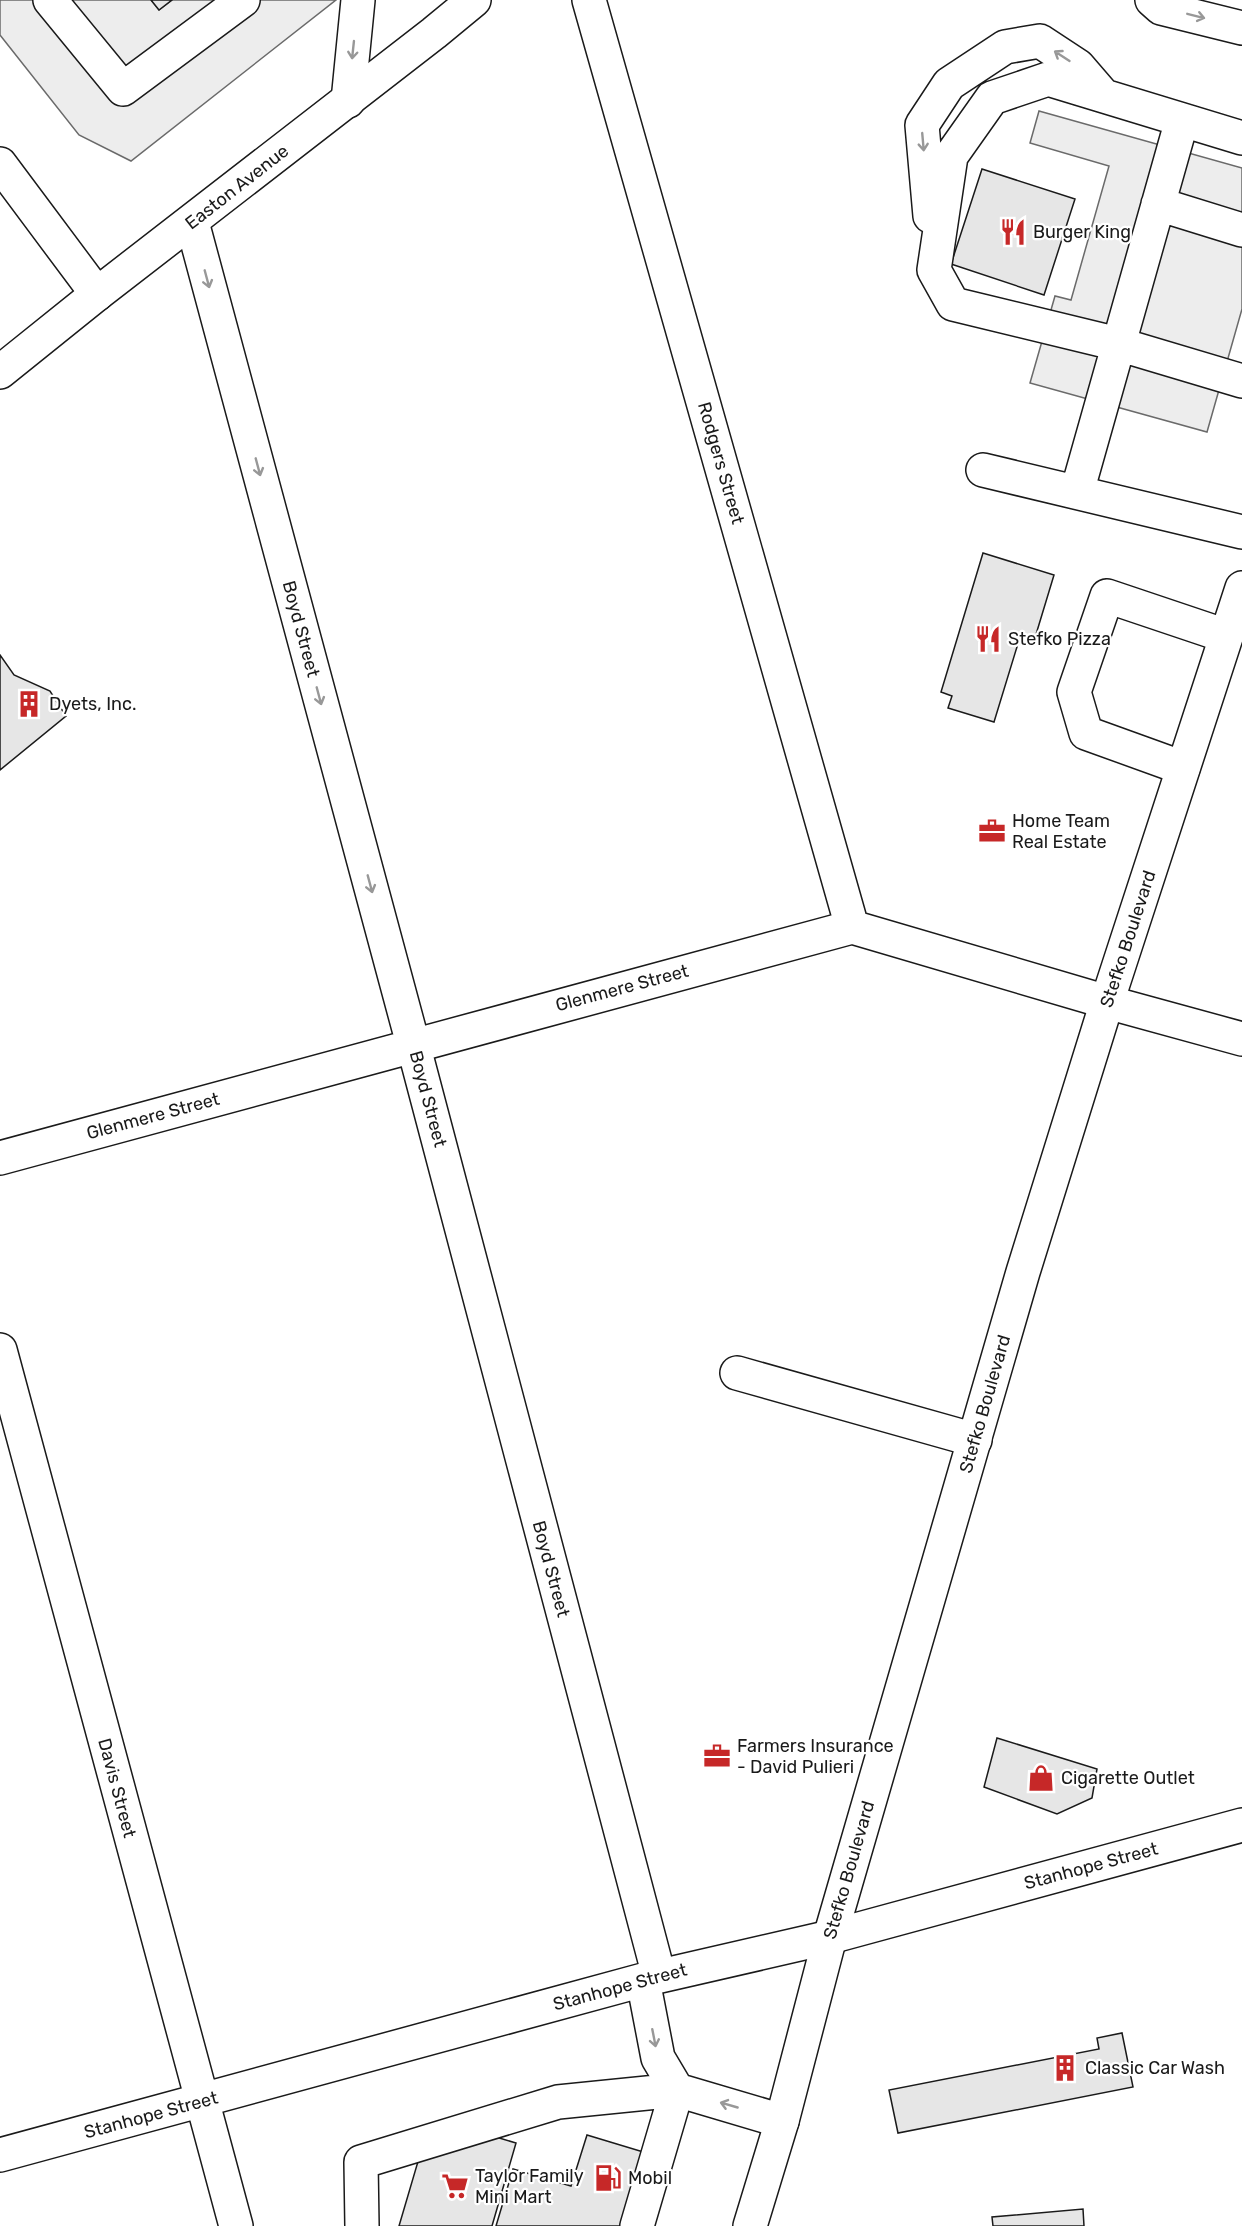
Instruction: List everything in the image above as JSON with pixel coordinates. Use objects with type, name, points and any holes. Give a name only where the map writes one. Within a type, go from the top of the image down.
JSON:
[{"type":"street","points":[[50,0],[123,89],[243,0]]},
{"type":"street","points":[[348,101],[358,0]]},
{"type":"street","name":"Easton Avenue","points":[[0,372],[474,0]]},
{"type":"street","name":"Rodgers Street","points":[[589,0],[852,927]]},
{"type":"street","points":[[1152,0],[1161,8],[1240,21]]},
{"type":"street","points":[[1104,96],[1078,66],[1040,41],[1005,47],[949,84],[922,124],[934,270],[953,304],[1118,344],[1242,381]]},
{"type":"street","points":[[934,270],[951,156],[992,98],[1048,79],[1242,138]]},
{"type":"street","points":[[1077,492],[1182,120]]},
{"type":"street","points":[[0,164],[97,294]]},
{"type":"street","points":[[1158,204],[1242,230]]},
{"type":"street","name":"Boyd Street","points":[[192,222],[413,1044],[651,1978],[658,2058],[677,2091]]},
{"type":"street","points":[[983,470],[1242,531]]},
{"type":"street","name":"Stefko Boulevard","points":[[755,2225],[830,1937],[1023,1272],[1107,1002],[1242,588]]},
{"type":"street","points":[[1183,768],[1086,733],[1074,692],[1107,596],[1226,636]]},
{"type":"street","points":[[852,927],[1242,1039]]},
{"type":"street","name":"Glenmere Street","points":[[0,1158],[413,1044],[852,927]]},
{"type":"street","name":"Davis Street","points":[[0,1350],[236,2226]]},
{"type":"street","points":[[737,1373],[975,1440]]},
{"type":"street","name":"Stanhope Street","points":[[0,2155],[651,1978],[830,1937],[1242,1825]]},
{"type":"street","points":[[362,2226],[361,2162],[558,2102],[677,2091],[782,2121]]},
{"type":"street","points":[[637,2226],[677,2091]]},
{"type":"shaded area","points":[[0,0],[151,0],[159,10],[172,0],[336,0],[131,161],[79,135],[0,35]]},
{"type":"shaded area","points":[[1039,111],[1242,168],[1242,309],[1207,432],[1030,383],[1055,296],[1071,300],[1109,166],[1030,143]]},
{"type":"building","points":[[151,0],[172,0],[159,10]]},
{"type":"building","name":"Burger King","points":[[982,169],[1075,199],[1044,295],[951,264]]},
{"type":"building","name":"Stefko Pizza","points":[[983,553],[1054,575],[1034,641],[1020,637],[994,722],[948,708],[952,696],[941,692]]},
{"type":"building","name":"Dyets, Inc.","points":[[0,655],[14,675],[50,691],[66,716],[0,770]]},
{"type":"building","name":"Cigarette Outlet","points":[[997,1738],[1097,1769],[1092,1798],[1057,1814],[984,1787]]},
{"type":"building","name":"Classic Car Wash","points":[[1122,2033],[1133,2087],[898,2133],[889,2090],[1099,2049],[1097,2038]]},
{"type":"building","name":"Mobil","points":[[587,2135],[650,2154],[628,2226],[496,2226],[513,2169],[571,2186]]},
{"type":"building","points":[[496,2137],[516,2143],[492,2226],[399,2226],[419,2158]]},
{"type":"building","points":[[1083,2209],[1084,2226],[993,2226],[992,2217]]},
{"type":"place","name":"Burger King","points":[[1013,232]]},
{"type":"place","name":"Stefko Pizza","points":[[988,639]]},
{"type":"place","name":"Dyets, Inc.","points":[[29,704]]},
{"type":"place","name":"Home Team Real Estate","points":[[992,831]]},
{"type":"place","name":"Farmers Insurance - David Pulieri","points":[[717,1756]]},
{"type":"place","name":"Cigarette Outlet","points":[[1041,1778]]},
{"type":"place","name":"Classic Car Wash","points":[[1065,2068]]},
{"type":"place","name":"Mobil","points":[[608,2178]]},
{"type":"place","name":"Taylor Family Mini Mart","points":[[455,2186]]}]
